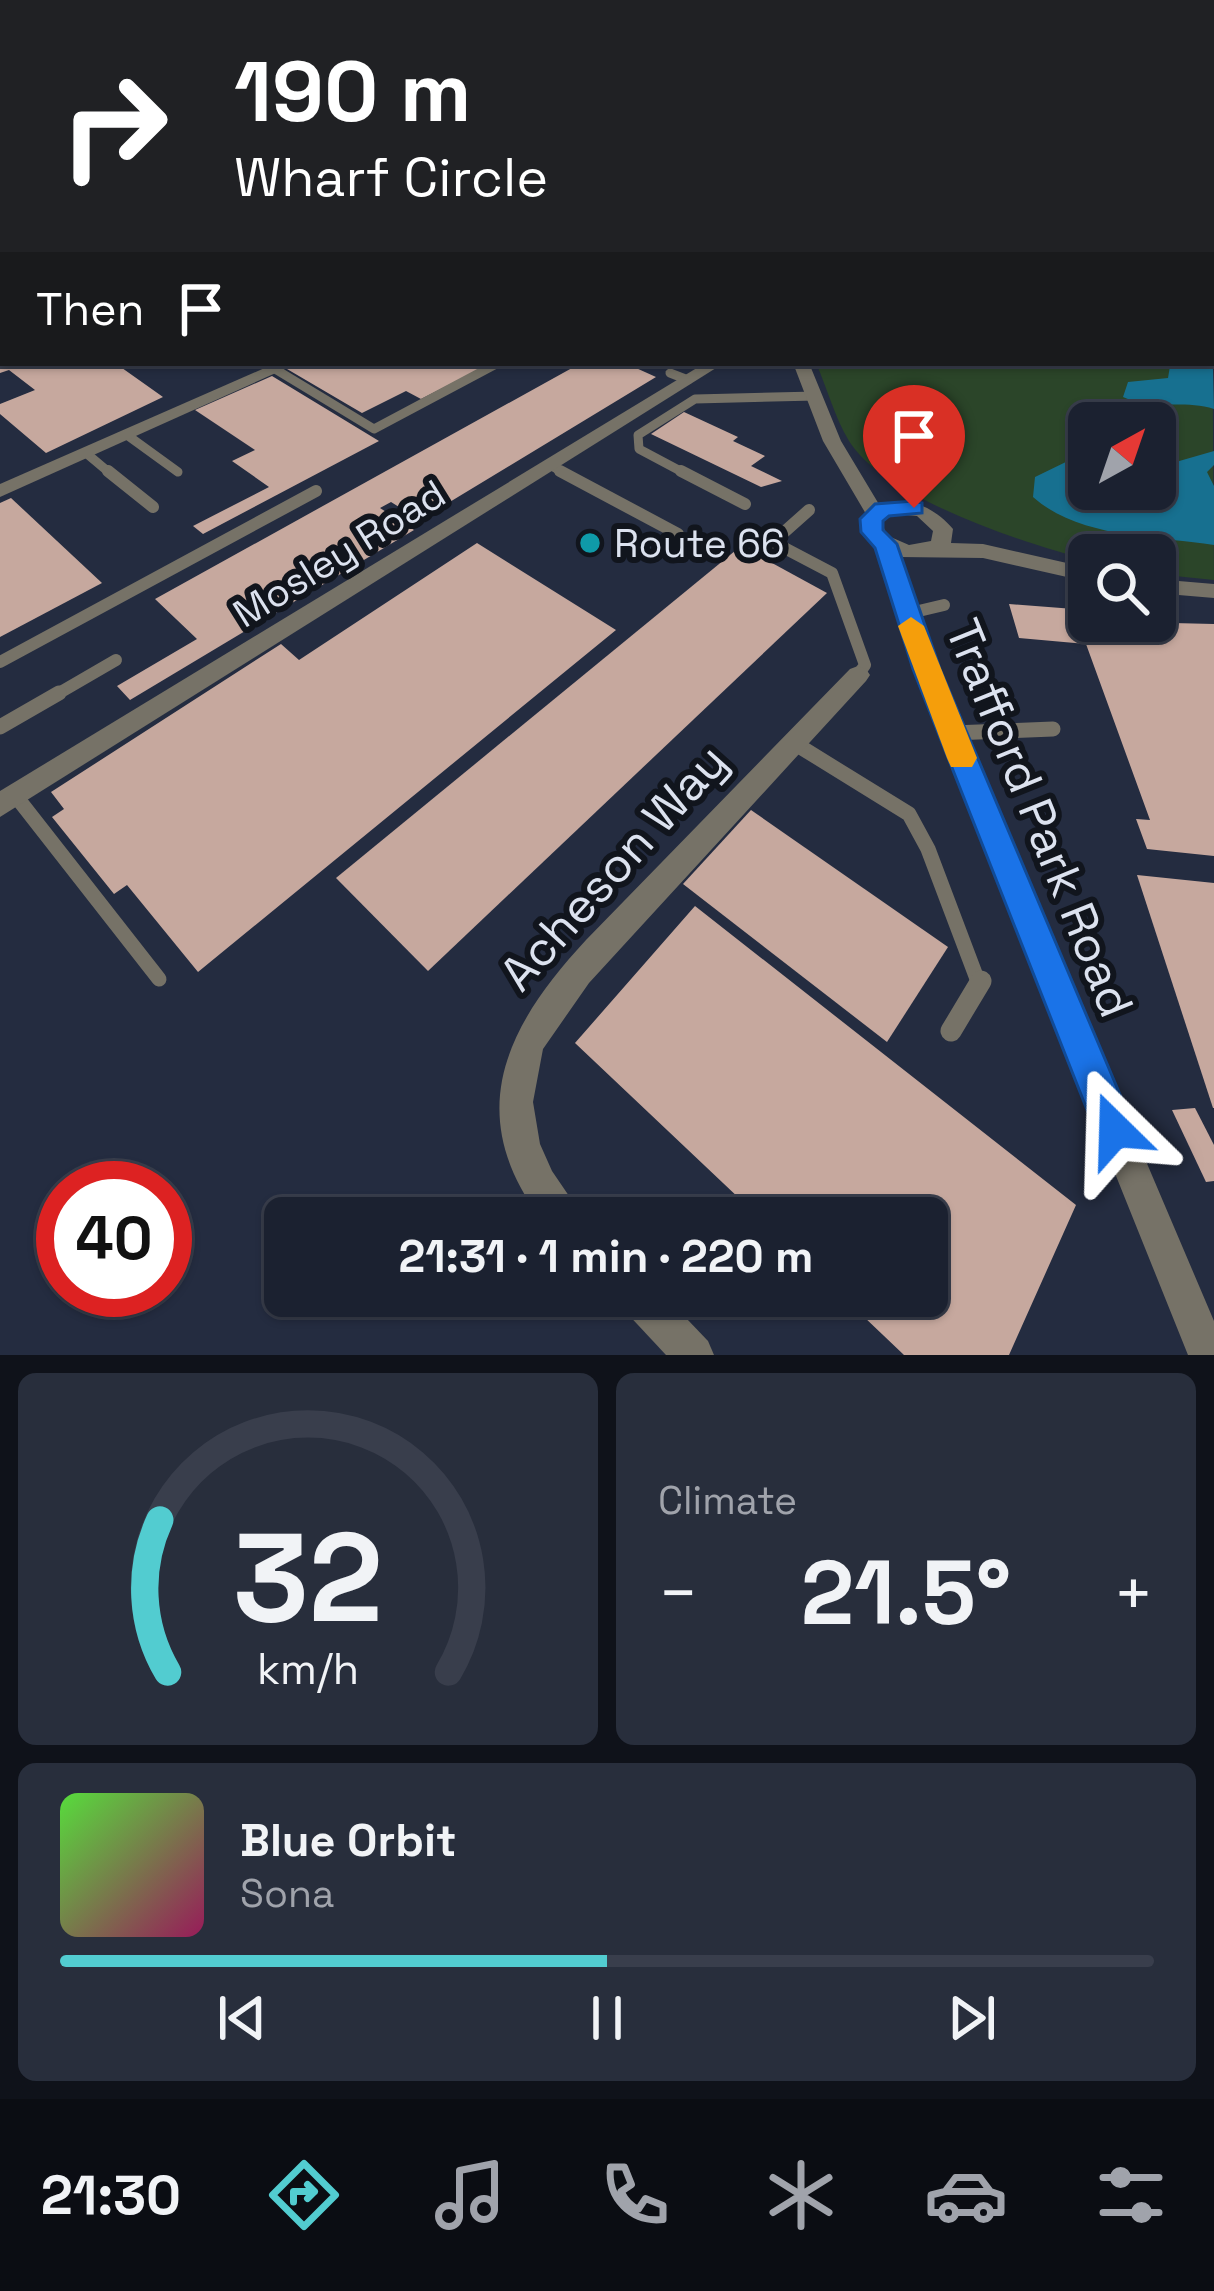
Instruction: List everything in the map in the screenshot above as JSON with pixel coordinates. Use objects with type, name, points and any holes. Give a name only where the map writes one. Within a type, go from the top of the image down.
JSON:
[{"type":"street","points":[[3,486],[282,366]]},
{"type":"street","name":"Mosley Road","points":[[8,800],[550,465],[679,376],[707,366]]},
{"type":"street","points":[[802,366],[832,442],[875,513],[905,507]]},
{"type":"street","points":[[852,472],[905,507],[1034,562]]},
{"type":"street","name":"Trafford Park Road","points":[[875,513],[872,532],[885,544],[952,733],[1208,1355]]},
{"type":"street","points":[[898,582],[945,537],[938,521]]},
{"type":"street","points":[[885,544],[927,551],[983,551],[1068,570]]},
{"type":"street","points":[[1176,588],[1214,591]]},
{"type":"street","name":"Acheson Way","points":[[548,1197],[536,1182],[518,1132],[517,1082],[532,1035],[615,933],[858,675]]},
{"type":"street","points":[[658,1317],[694,1355]]},
{"type":"lane","points":[[282,366],[374,429],[492,366]]},
{"type":"lane","points":[[745,504],[639,449],[638,435],[695,399],[816,396]]},
{"type":"lane","points":[[127,435],[178,472]]},
{"type":"lane","points":[[86,453],[153,506]]},
{"type":"lane","points":[[550,465],[678,534]]},
{"type":"lane","points":[[0,662],[316,491]]},
{"type":"lane","points":[[809,510],[773,542],[832,572],[865,665],[858,675]]},
{"type":"lane","points":[[906,614],[944,605]]},
{"type":"lane","points":[[0,727],[116,660]]},
{"type":"lane","points":[[952,733],[1053,729]]},
{"type":"lane","points":[[794,742],[909,814],[981,980],[951,1031]]},
{"type":"lane","points":[[8,800],[159,979]]},
{"type":"green space","points":[[817,366],[1213,366],[1214,580],[1176,576],[1176,534],[1068,534],[1068,555],[958,516],[892,481],[849,441]]},
{"type":"water","points":[[1170,366],[1213,366],[1214,409],[1134,401],[1123,397],[1128,382],[1168,378]]},
{"type":"water","points":[[1214,451],[1214,465],[1207,472],[1214,486],[1214,545],[1176,541],[1176,534],[1127,534],[1095,528],[1072,521],[1033,497],[1035,477],[1068,461],[1068,510],[1176,510],[1176,462]]},
{"type":"building","points":[[0,366],[119,366],[163,397],[46,453],[0,414],[0,404],[35,390],[9,370],[0,373]]},
{"type":"building","points":[[576,366],[632,366],[656,377],[420,520],[391,502],[380,508],[414,530],[130,700],[117,686],[197,639],[155,599]]},
{"type":"building","points":[[287,369],[480,369],[421,399],[406,391],[362,413]]},
{"type":"building","points":[[272,376],[379,441],[203,534],[193,526],[269,487],[232,461],[255,450],[195,410]]},
{"type":"building","points":[[684,412],[738,437],[733,441],[765,456],[751,466],[782,481],[761,487],[651,434]]},
{"type":"building","points":[[11,498],[102,583],[0,637],[0,503]]},
{"type":"building","points":[[477,543],[616,630],[198,972],[127,885],[114,894],[52,817],[64,809],[51,792],[281,644],[299,660]]},
{"type":"building","points":[[741,546],[827,593],[428,971],[336,878]]},
{"type":"building","points":[[1009,604],[1068,609],[1068,642],[1176,642],[1176,623],[1214,624],[1214,856],[1147,849],[1136,819],[1150,820],[1086,644],[1019,638]]},
{"type":"building","points":[[751,810],[948,947],[887,1042],[683,884]]},
{"type":"building","points":[[1137,875],[1214,883],[1214,1108],[1213,1108]]},
{"type":"building","points":[[695,906],[1076,1205],[1009,1355],[904,1355],[864,1317],[948,1317],[948,1197],[738,1197],[575,1043]]},
{"type":"building","points":[[1195,1108],[1214,1145],[1214,1181],[1206,1182],[1172,1110]]},
{"type":"slow traffic","points":[[911,626],[962,758]]},
{"type":"place","name":"Route 66","points":[[590,543]]},
{"type":"route","points":[[914,508],[893,507],[875,513],[872,532],[885,544],[926,669],[1115,1130]]}]
